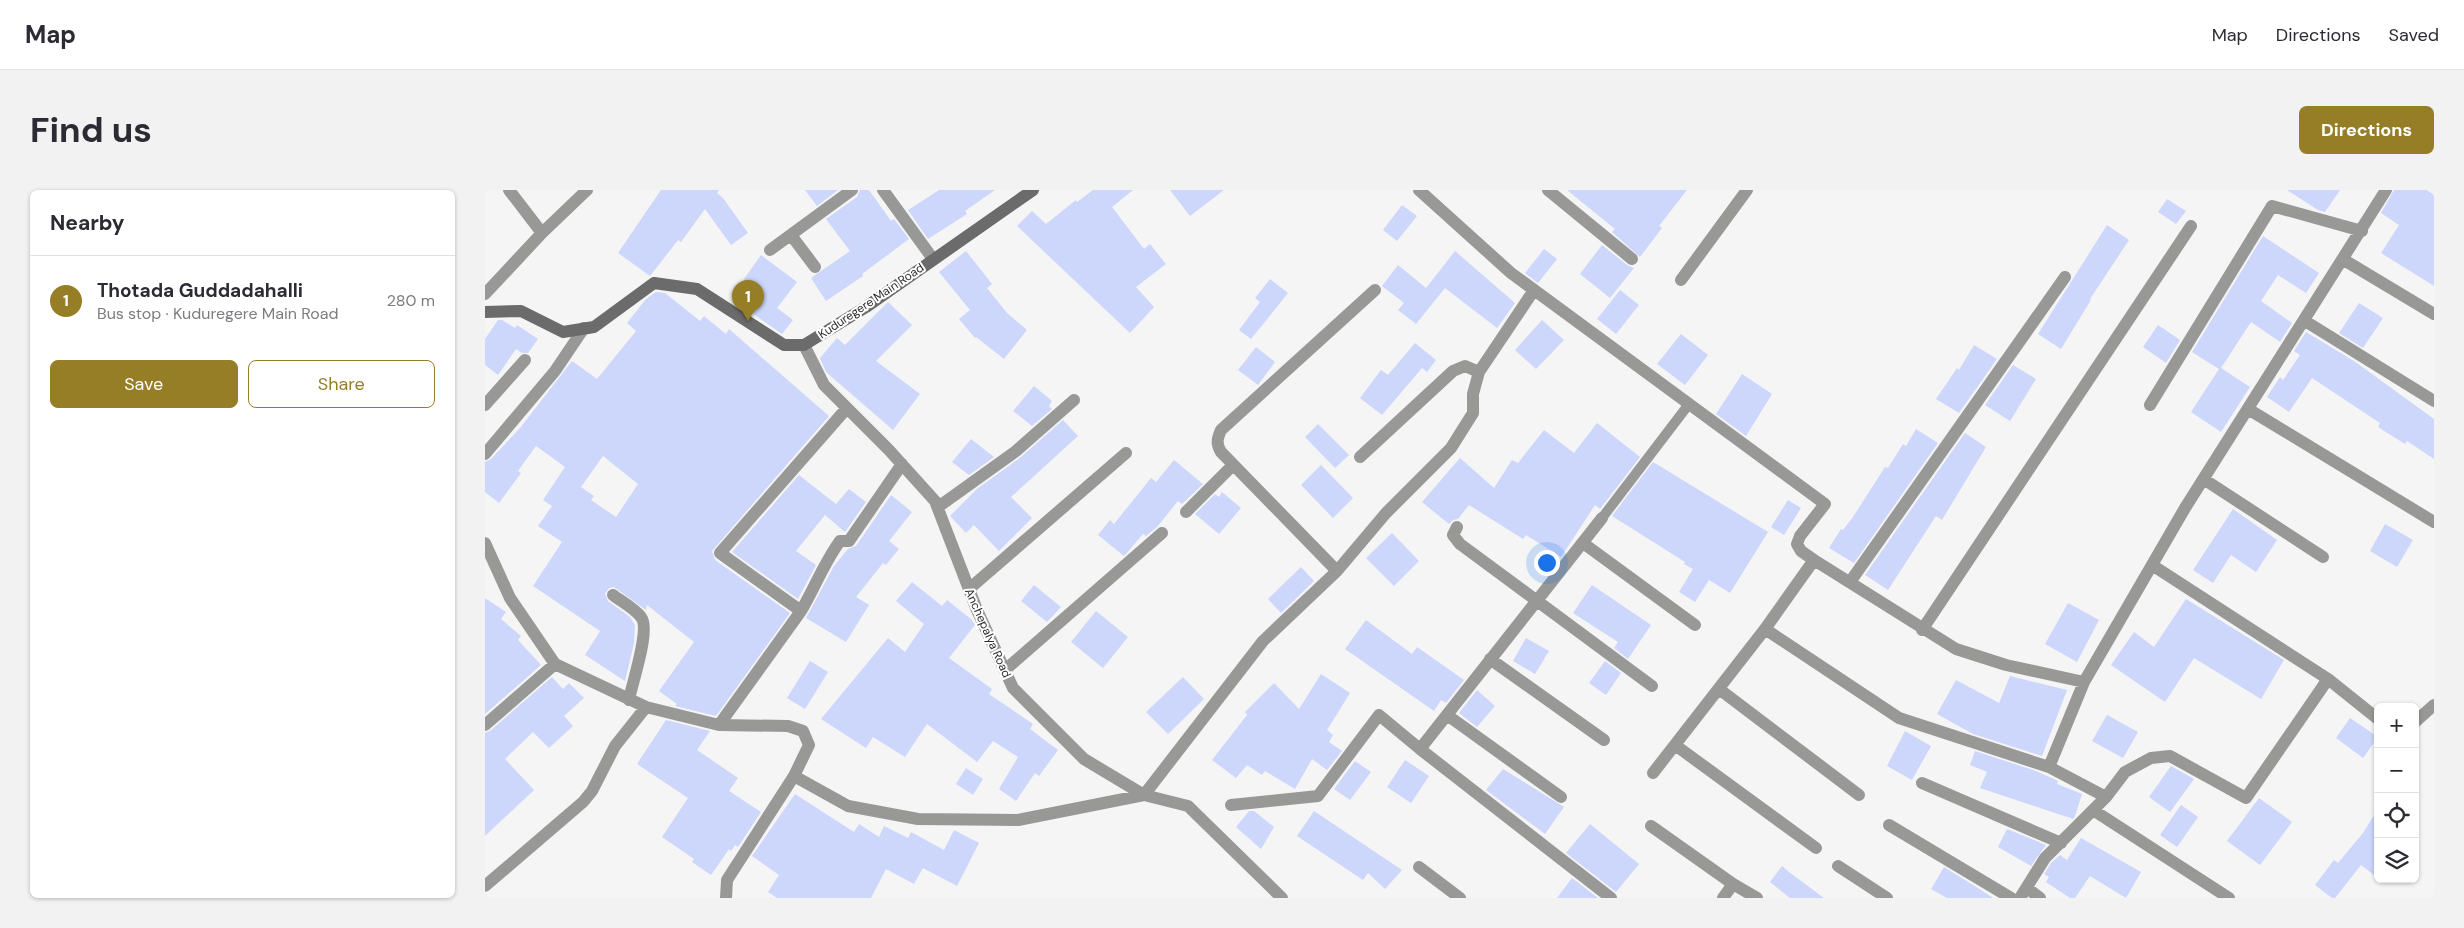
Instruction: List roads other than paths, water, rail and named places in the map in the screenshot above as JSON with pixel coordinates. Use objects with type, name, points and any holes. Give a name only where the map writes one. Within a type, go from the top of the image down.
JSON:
[{"type":"street","points":[[509,190],[542,233]]},
{"type":"street","points":[[485,294],[542,233],[587,190]]},
{"type":"street","points":[[770,250],[852,190]]},
{"type":"street","points":[[883,190],[933,259]]},
{"type":"street","name":"Kuduregere Main Road","points":[[485,312],[521,311],[563,332],[594,327],[654,283],[697,289],[784,345],[804,345],[866,307],[1033,190]]},
{"type":"street","points":[[1419,190],[1511,272],[1825,504],[1800,536],[1797,544],[1801,551],[1922,630],[1956,649],[2006,665],[2084,682]]},
{"type":"street","points":[[1548,190],[1632,259]]},
{"type":"street","points":[[1681,280],[1747,190]]},
{"type":"street","points":[[2049,767],[2084,682],[2152,565],[2386,190]]},
{"type":"street","points":[[2150,405],[2272,206],[2362,231]]},
{"type":"street","points":[[1922,630],[2191,226]]},
{"type":"street","points":[[791,235],[815,267]]},
{"type":"street","points":[[2344,260],[2434,314]]},
{"type":"street","points":[[1851,582],[2065,277]]},
{"type":"street","points":[[1337,571],[1233,465],[1217,446],[1217,437],[1221,430],[1375,290]]},
{"type":"street","points":[[794,776],[848,806],[918,818],[1018,820],[1144,794],[1263,641],[1337,571],[1386,513],[1451,448],[1473,413],[1473,394],[1479,372],[1535,290]]},
{"type":"street","points":[[2305,321],[2434,401]]},
{"type":"street","points":[[485,454],[555,371],[583,328]]},
{"type":"street","name":"Anchepalya Road","points":[[804,345],[824,385],[903,464],[935,501],[969,589],[1013,688],[1084,759],[1144,794],[1188,806],[1282,898]]},
{"type":"street","points":[[485,405],[525,360]]},
{"type":"street","points":[[1359,457],[1453,371],[1465,366],[1479,372]]},
{"type":"street","points":[[938,508],[1016,451],[1074,400]]},
{"type":"street","points":[[801,611],[719,553],[847,408]]},
{"type":"street","points":[[2248,409],[2434,522]]},
{"type":"street","points":[[969,589],[1126,453]]},
{"type":"street","points":[[719,725],[801,611],[823,573],[825,563],[840,540],[849,541],[903,464]]},
{"type":"street","points":[[1185,512],[1233,465]]},
{"type":"street","points":[[2205,480],[2323,557]]},
{"type":"street","points":[[1420,749],[1602,518]]},
{"type":"street","points":[[1457,527],[1453,535],[1456,541],[1652,686]]},
{"type":"street","points":[[1005,670],[1162,533]]},
{"type":"street","points":[[485,543],[510,598],[555,664],[646,707],[719,725],[788,726],[803,731],[809,745],[794,776],[727,880],[726,898]]},
{"type":"street","points":[[1583,543],[1695,625]]},
{"type":"street","points":[[1653,773],[1765,629],[1814,560]]},
{"type":"street","points":[[2152,565],[2328,679],[2374,716]]},
{"type":"street","points":[[613,596],[642,618],[644,625],[641,653],[629,700]]},
{"type":"street","points":[[1765,629],[1899,718],[2049,767],[2106,797]]},
{"type":"street","points":[[1490,659],[1605,740]]},
{"type":"street","points":[[485,725],[555,664]]},
{"type":"street","points":[[2039,898],[2023,893],[2045,858],[2106,797],[2125,772],[2151,758],[2170,756],[2245,798],[2328,679]]},
{"type":"street","points":[[1719,689],[1859,795]]},
{"type":"street","points":[[2419,718],[2434,705]]},
{"type":"street","points":[[485,886],[587,796],[600,777],[615,746],[646,707]]},
{"type":"street","points":[[1231,806],[1318,796],[1379,715],[1611,898]]},
{"type":"street","points":[[1447,715],[1561,797]]},
{"type":"street","points":[[1675,744],[1816,848]]},
{"type":"street","points":[[1921,782],[2061,842]]},
{"type":"street","points":[[2093,810],[2229,898]]},
{"type":"street","points":[[1889,825],[2011,898]]},
{"type":"street","points":[[1651,826],[1733,884],[1757,898]]},
{"type":"street","points":[[1419,866],[1459,898]]},
{"type":"street","points":[[1838,866],[1887,898]]},
{"type":"street","points":[[1723,898],[1733,884]]},
{"type":"lane","points":[[1602,518],[1689,404]]},
{"type":"place","name":"Thotada Guddadahalli","points":[[748,321]]}]
